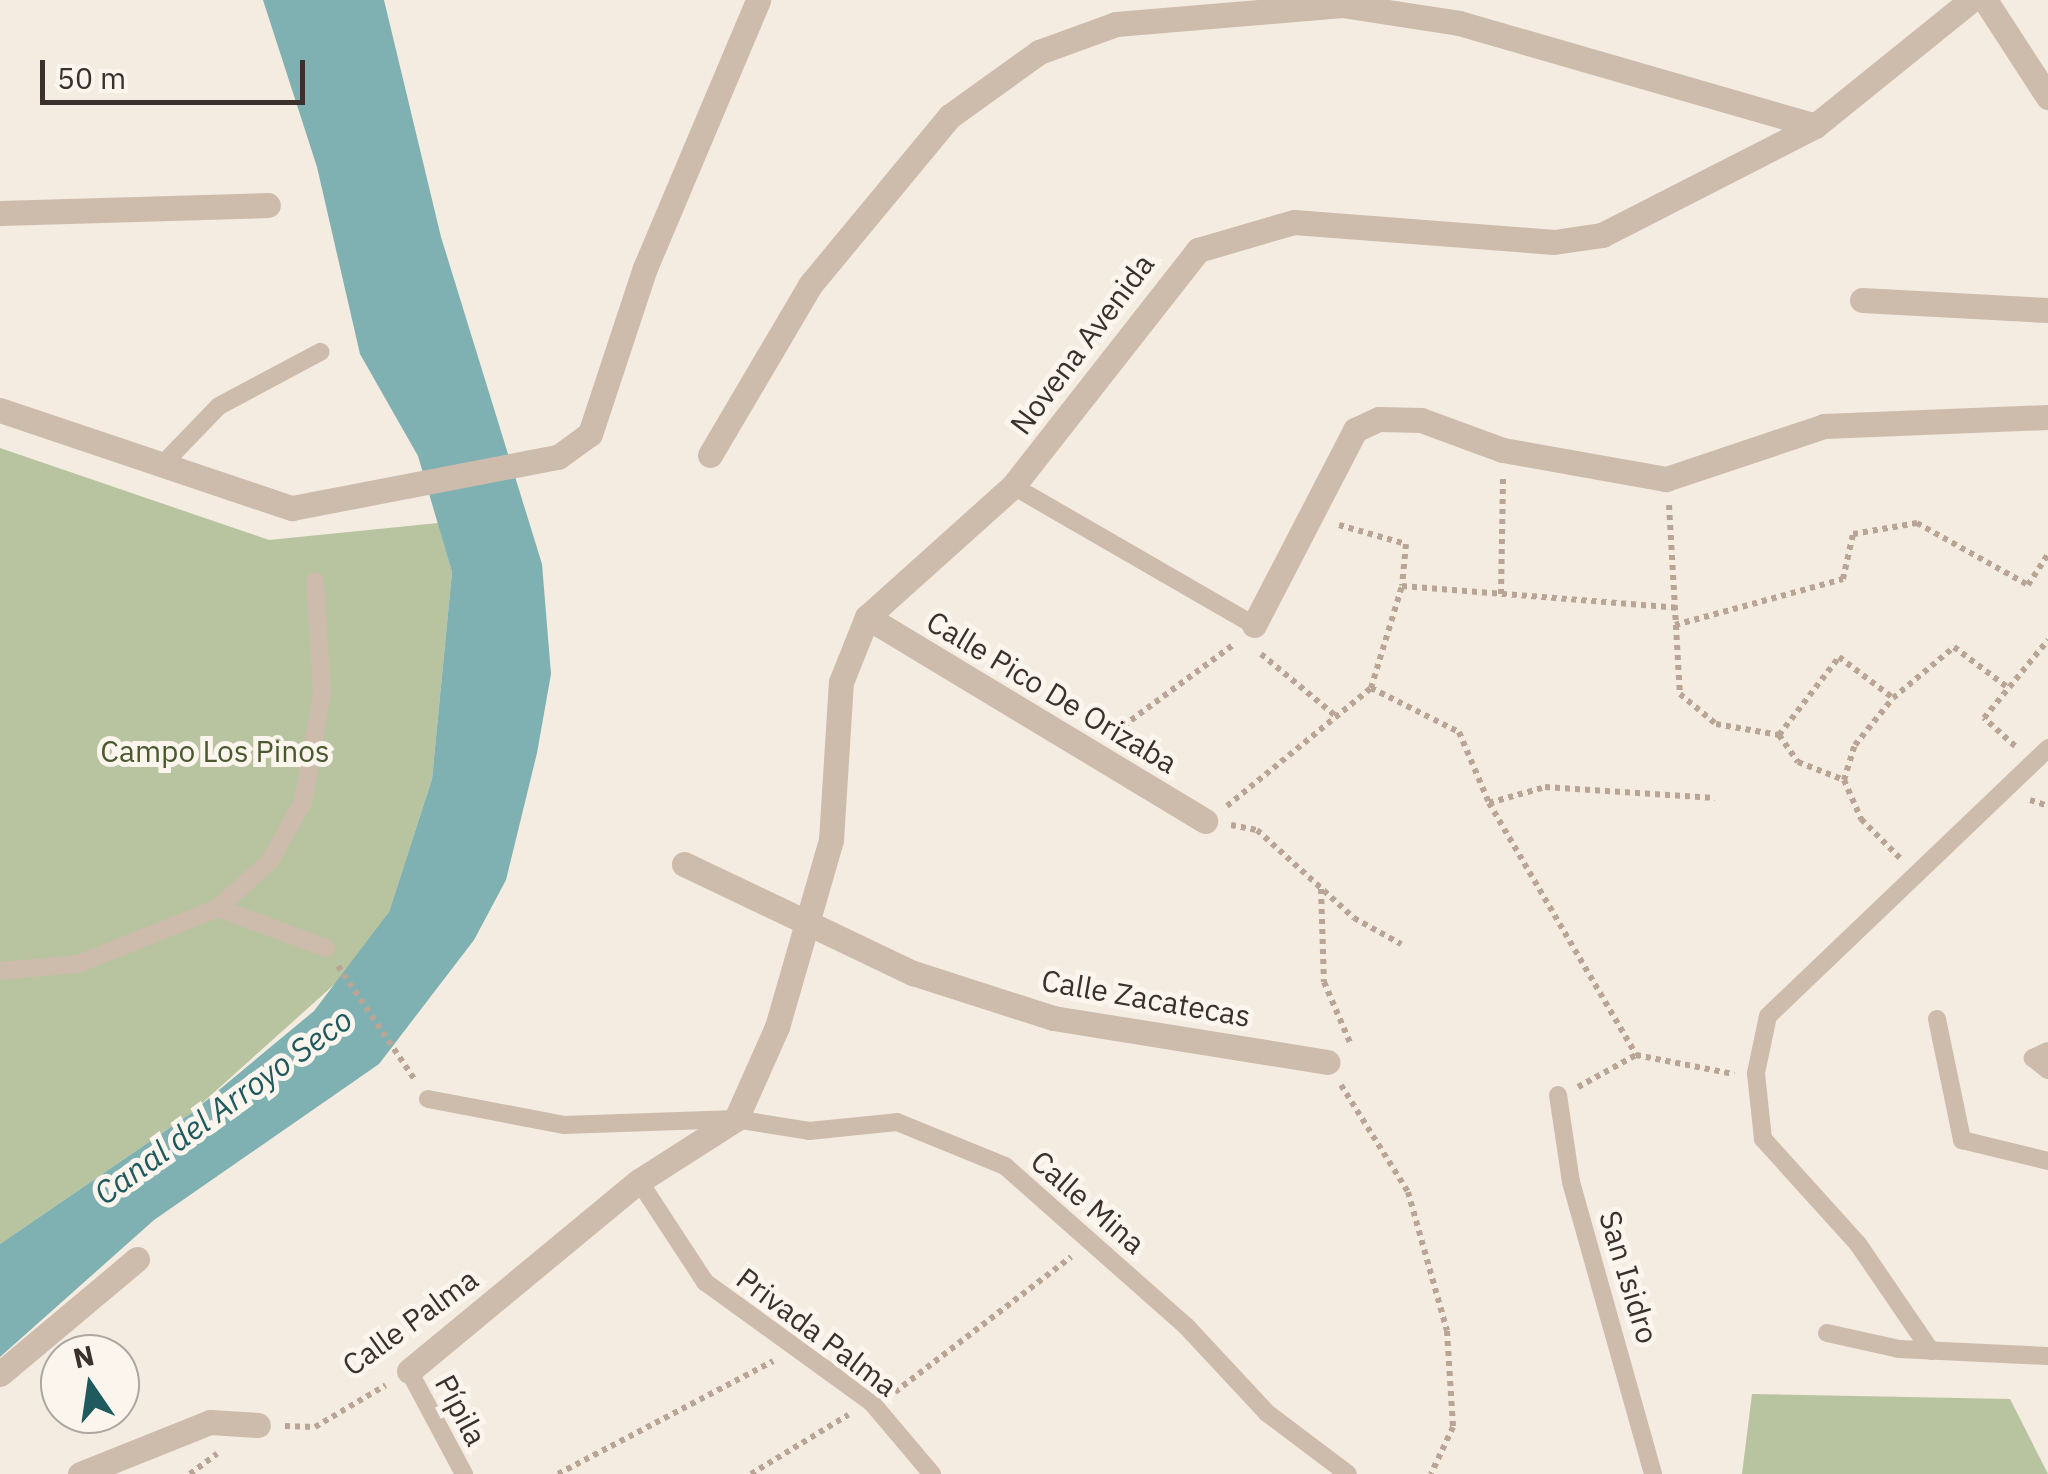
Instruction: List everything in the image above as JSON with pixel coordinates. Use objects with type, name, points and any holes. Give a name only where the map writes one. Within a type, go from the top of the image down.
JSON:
[{"type":"street","points":[[0,410],[292,508],[443,486],[558,457],[590,434],[645,268],[758,0]]},
{"type":"street","name":"Novena Avenida","points":[[736,1119],[810,917],[831,840],[841,682],[866,617],[1013,486],[1198,250],[1294,222],[1554,242],[1602,236],[1816,126],[1971,0]]},
{"type":"street","points":[[1986,0],[2048,97]]},
{"type":"street","points":[[710,455],[810,285],[950,116],[1039,52],[1116,24],[1342,5],[1459,23],[1816,126]]},
{"type":"street","points":[[0,213],[268,205]]},
{"type":"street","points":[[1862,300],[2048,310]]},
{"type":"street","points":[[1247,631],[1314,518],[1355,430],[1379,419],[1421,420],[1503,450],[1666,478],[1824,426],[2048,417]]},
{"type":"street","name":"Calle Pico De Orizaba","points":[[866,617],[1205,821]]},
{"type":"street","name":"Calle Zacatecas","points":[[684,864],[810,917],[913,973],[1053,1018],[1330,1067]]},
{"type":"street","name":"Calle Palma","points":[[409,1371],[639,1182],[736,1119]]},
{"type":"street","points":[[0,1374],[137,1259]]},
{"type":"street","points":[[80,1474],[210,1422],[258,1424]]},
{"type":"lane","points":[[161,466],[218,406],[320,352]]},
{"type":"lane","points":[[1013,486],[1247,631]]},
{"type":"lane","points":[[0,971],[78,964],[218,908],[270,861],[304,802],[322,694],[316,582]]},
{"type":"lane","points":[[1931,1350],[1858,1244],[1764,1139],[1756,1073],[1768,1016],[1918,878],[2048,748]]},
{"type":"lane","points":[[218,908],[326,948]]},
{"type":"lane","points":[[1937,1019],[1962,1140],[2048,1161]]},
{"type":"lane","points":[[2048,1051],[2033,1058],[2048,1070]]},
{"type":"lane","name":"San Isidro","points":[[1558,1095],[1571,1182],[1652,1474]]},
{"type":"lane","name":"Calle Mina","points":[[428,1098],[564,1125],[736,1119],[808,1131],[897,1122],[1006,1166],[1091,1241],[1267,1413],[1348,1474]]},
{"type":"lane","name":"Privada Palma","points":[[639,1182],[705,1282],[872,1403],[932,1474]]},
{"type":"lane","points":[[1828,1334],[1931,1350],[2048,1356]]},
{"type":"lane","name":"Pípila","points":[[409,1371],[464,1474]]},
{"type":"path","points":[[1501,594],[1503,450]]},
{"type":"path","points":[[1666,478],[1680,608],[1674,625],[1680,694],[1716,724],[1779,735],[1798,762],[1844,780]]},
{"type":"path","points":[[1205,821],[1371,688],[1402,586],[1406,544],[1314,518]]},
{"type":"path","points":[[1674,625],[1843,579],[1853,534],[1917,523],[2028,585],[2048,554]]},
{"type":"path","points":[[1402,586],[1680,608]]},
{"type":"path","points":[[1084,751],[1185,689],[1247,631],[1338,718]]},
{"type":"path","points":[[2034,764],[1984,718],[2006,686],[2048,640]]},
{"type":"path","points":[[1918,878],[1862,819],[1844,780],[1855,746],[1892,698],[1954,647],[2006,686]]},
{"type":"path","points":[[1779,735],[1839,657],[1892,698]]},
{"type":"path","points":[[1371,688],[1459,732],[1489,803],[1636,1055]]},
{"type":"path","points":[[1489,803],[1545,787],[1716,798]]},
{"type":"path","points":[[1205,821],[1257,830],[1321,888],[1401,944]]},
{"type":"path","points":[[1321,888],[1324,982],[1353,1041],[1330,1067],[1408,1192],[1448,1330],[1453,1427],[1431,1474]]},
{"type":"path","points":[[326,948],[428,1098]]},
{"type":"path","points":[[1558,1095],[1636,1055],[1709,1076],[1756,1073]]},
{"type":"path","points":[[750,1474],[908,1386],[1091,1241]]},
{"type":"path","points":[[558,1474],[797,1351]]},
{"type":"path","name":"Calle Palma","points":[[258,1424],[315,1427],[409,1371]]},
{"type":"green space","name":"Campo Los Pinos","points":[[0,448],[269,540],[438,523],[452,572],[432,779],[389,912],[356,965],[190,1114],[0,1244]]},
{"type":"green space","points":[[1752,1394],[2010,1399],[2048,1474],[1742,1474]]},
{"type":"water","name":"Canal del Arroyo Seco","points":[[263,0],[384,0],[441,237],[542,564],[551,674],[537,753],[506,880],[474,940],[379,1064],[154,1220],[0,1357],[0,1244],[190,1114],[314,1011],[389,912],[432,779],[452,572],[418,456],[360,354],[317,167]]}]
